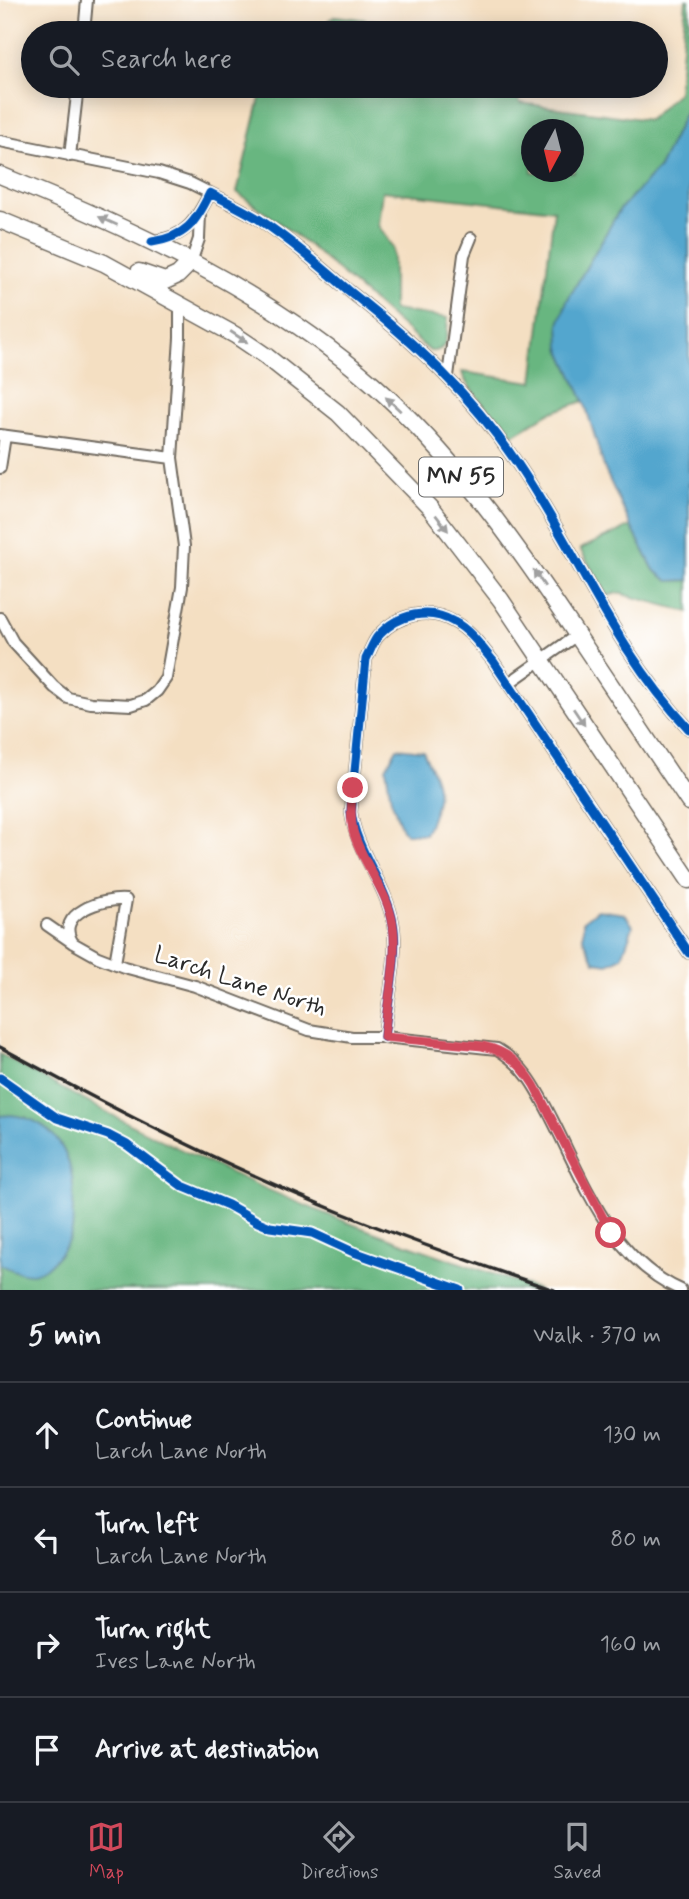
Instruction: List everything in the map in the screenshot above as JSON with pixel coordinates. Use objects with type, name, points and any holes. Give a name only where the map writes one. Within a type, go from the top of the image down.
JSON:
[{"type":"highway","name":"MN 55","points":[[0,175],[191,262],[292,322],[373,385],[446,459],[508,536],[689,802]]},
{"type":"highway","name":"MN 55","points":[[0,220],[103,263],[180,303],[266,356],[338,413],[431,509],[501,600],[689,880]]},
{"type":"highway","points":[[38,236],[46,232],[56,235],[142,274],[165,281],[177,275],[191,262]]},
{"type":"street","points":[[85,21],[87,0]]},
{"type":"street","points":[[70,156],[77,98]]},
{"type":"street","points":[[0,141],[159,173],[190,183],[257,218],[405,335],[448,376],[485,418],[519,465],[615,633],[640,670],[689,729]]},
{"type":"street","points":[[152,242],[170,239],[186,230],[200,213],[210,193]]},
{"type":"street","points":[[191,262],[199,239],[200,213]]},
{"type":"street","points":[[448,376],[464,255],[471,238]]},
{"type":"street","points":[[0,618],[13,642],[54,687],[68,698],[91,704],[131,705],[146,700],[166,678],[183,587],[179,497],[172,458],[180,303]]},
{"type":"street","points":[[0,468],[2,435],[172,458]]},
{"type":"street","points":[[384,1037],[395,946],[393,923],[382,891],[354,832],[351,812],[366,659],[377,637],[396,621],[416,614],[437,615],[468,632],[509,683],[689,953]]},
{"type":"street","points":[[509,683],[577,635]]},
{"type":"street","points":[[74,943],[69,936],[69,928],[85,907],[101,901],[126,900],[115,963]]},
{"type":"street","name":"Larch Lane North","points":[[47,925],[74,943],[115,963],[195,986],[309,1030],[352,1037],[384,1037],[497,1049],[512,1058],[534,1085],[611,1233],[645,1269],[681,1290]]},
{"type":"green space","points":[[686,0],[689,0],[689,104],[659,168],[620,209],[567,301],[560,348],[584,401],[549,413],[513,435],[469,387],[462,372],[533,382],[554,210],[382,191],[378,225],[393,248],[393,310],[448,318],[444,345],[441,349],[430,351],[310,246],[237,192],[260,98],[518,98],[520,103],[649,120],[678,92]]},
{"type":"green space","points":[[335,16],[376,21],[329,21]]},
{"type":"green space","points":[[631,526],[654,570],[669,581],[689,580],[689,612],[618,593],[607,596],[580,549]]},
{"type":"green space","points":[[0,1054],[212,1165],[368,1230],[539,1290],[0,1290],[0,1264],[15,1271],[26,1117],[0,1116]]},
{"type":"water","points":[[689,104],[689,580],[669,581],[654,570],[605,470],[584,401],[560,348],[559,324],[567,301],[620,209],[659,168]]},
{"type":"water","points":[[397,748],[423,751],[434,775],[437,801],[425,834],[406,833],[402,830],[391,799],[386,768]]},
{"type":"water","points":[[597,910],[625,914],[633,926],[622,957],[608,964],[595,962],[583,938],[583,921]]},
{"type":"water","points":[[11,1115],[42,1125],[53,1135],[62,1146],[71,1175],[71,1234],[55,1259],[37,1273],[31,1274],[0,1264],[0,1116]]},
{"type":"railway","points":[[0,1047],[127,1114],[256,1176],[396,1234],[554,1290]]},
{"type":"cycle path","points":[[152,242],[182,232],[200,212],[210,193],[257,218],[304,252],[418,349],[460,391],[499,437],[539,497],[617,633],[662,698],[689,729]]},
{"type":"cycle path","points":[[384,1037],[394,964],[393,923],[384,894],[359,841],[351,812],[366,659],[379,635],[395,622],[414,615],[444,617],[460,625],[485,651],[689,953]]},
{"type":"cycle path","points":[[0,1078],[57,1118],[108,1135],[127,1145],[182,1186],[228,1205],[258,1222],[270,1227],[312,1233],[351,1251],[460,1290]]},
{"type":"route","points":[[353,788],[351,812],[354,832],[378,881],[393,923],[395,946],[384,1037],[482,1046],[497,1049],[512,1058],[534,1085],[611,1233]]}]
